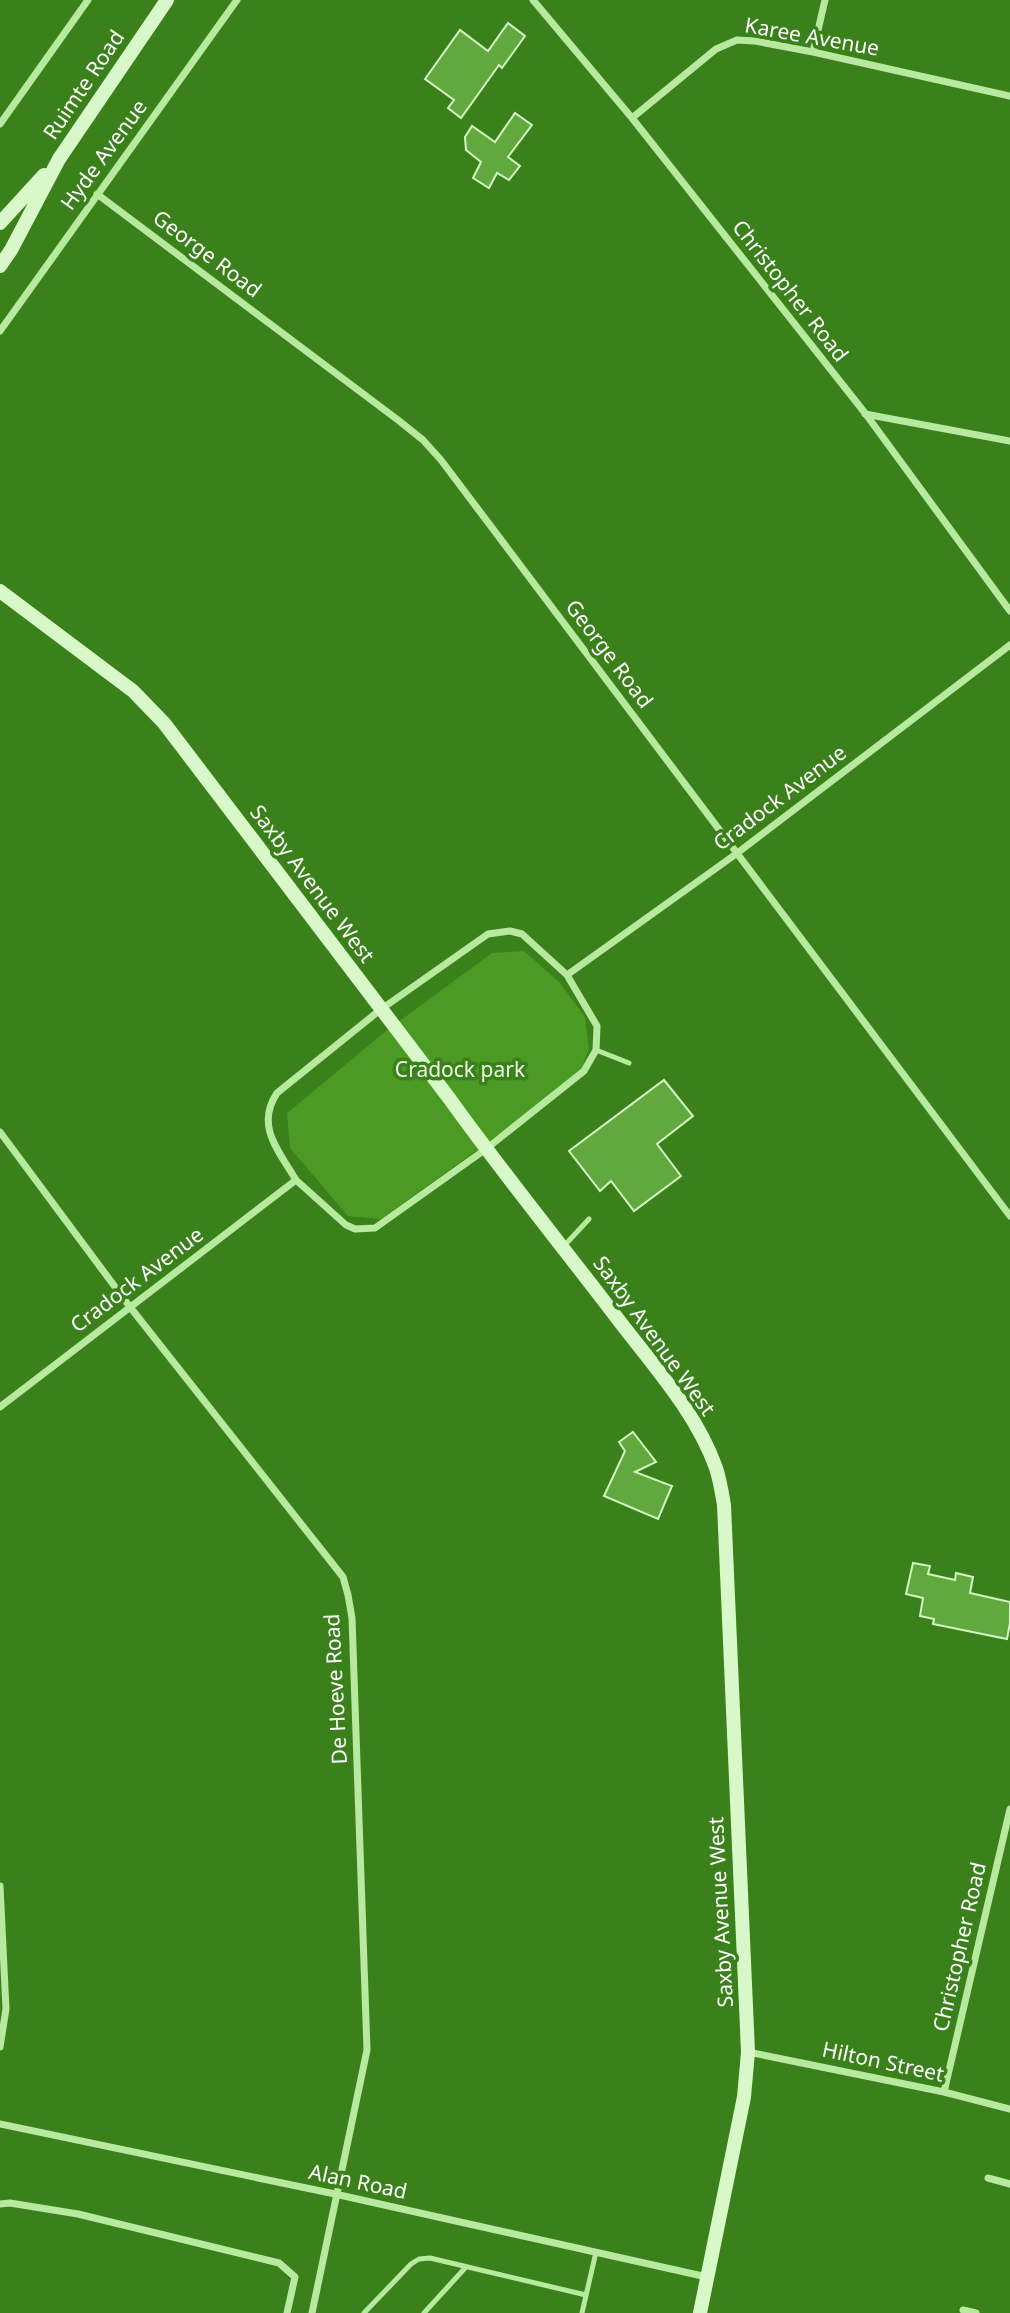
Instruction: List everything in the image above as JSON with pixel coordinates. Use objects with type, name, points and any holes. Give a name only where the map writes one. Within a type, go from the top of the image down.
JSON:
[{"type":"street","points":[[0,124],[88,0]]},
{"type":"street","name":"Ruimte Road","points":[[0,266],[59,159],[167,0]]},
{"type":"street","name":"Hyde Avenue","points":[[0,331],[237,0]]},
{"type":"street","name":"Christopher Road","points":[[533,0],[632,118],[865,413],[1010,611]]},
{"type":"street","points":[[813,52],[825,0]]},
{"type":"street","name":"Karee Avenue","points":[[632,118],[716,49],[731,41],[755,41],[813,52],[1010,96]]},
{"type":"street","name":"Ruimte Road","points":[[0,223],[59,159]]},
{"type":"street","name":"George Road","points":[[97,194],[423,440],[455,476],[1010,1216]]},
{"type":"street","points":[[865,413],[1010,441]]},
{"type":"street","name":"Saxby Avenue West","points":[[0,591],[95,661],[149,706],[164,723],[680,1401],[709,1450],[718,1472],[724,1505],[748,2052],[744,2097],[700,2313]]},
{"type":"street","name":"Cradock Avenue","points":[[567,975],[736,854],[1010,645]]},
{"type":"street","points":[[498,931],[522,934],[567,975],[597,1026],[596,1051],[584,1071],[486,1149],[375,1228],[355,1228],[346,1225],[296,1180],[270,1136],[269,1105],[277,1093],[380,1010],[488,934],[498,931]]},
{"type":"street","name":"De Hoeve Road","points":[[0,1132],[130,1307],[343,1577],[348,1595],[352,1618],[366,2065],[335,2194],[313,2313]]},
{"type":"street","name":"Cradock Avenue","points":[[0,1407],[296,1180]]},
{"type":"street","name":"Christopher Road","points":[[944,2092],[1010,1809]]},
{"type":"street","points":[[0,1886],[6,2009],[0,2047]]},
{"type":"street","name":"Hilton Street","points":[[748,2052],[944,2092],[1010,2109]]},
{"type":"street","name":"Alan Road","points":[[0,2124],[335,2194],[708,2277]]},
{"type":"street","points":[[988,2178],[1010,2184]]},
{"type":"street","points":[[0,2204],[10,2203],[78,2214],[279,2263],[295,2277],[287,2313]]},
{"type":"street","points":[[963,2310],[975,2313]]},
{"type":"lane","points":[[596,1051],[629,1063]]},
{"type":"lane","points":[[563,1247],[589,1219]]},
{"type":"lane","points":[[582,2313],[596,2252]]},
{"type":"lane","points":[[364,2313],[411,2264],[419,2259],[430,2258],[586,2295]]},
{"type":"lane","points":[[424,2313],[466,2267]]},
{"type":"green space","name":"Cradock park","points":[[524,951],[559,982],[585,1017],[589,1049],[580,1072],[381,1219],[348,1216],[290,1148],[287,1113],[386,1031],[492,953]]},
{"type":"building","points":[[508,23],[525,36],[502,68],[499,65],[461,118],[448,108],[454,100],[425,79],[460,30],[488,51]]},
{"type":"building","points":[[515,113],[532,125],[508,157],[520,166],[509,180],[497,173],[489,188],[473,178],[481,162],[466,150],[465,137],[472,126],[495,142]]},
{"type":"building","points":[[664,1080],[693,1116],[657,1144],[681,1176],[634,1211],[611,1181],[600,1191],[569,1151]]},
{"type":"building","points":[[633,1432],[656,1462],[635,1472],[672,1486],[658,1519],[604,1496],[625,1451],[619,1442]]},
{"type":"building","points":[[913,1563],[930,1566],[928,1574],[955,1580],[956,1573],[973,1577],[970,1593],[1010,1602],[1007,1639],[933,1624],[934,1619],[920,1616],[923,1598],[906,1594]]}]
